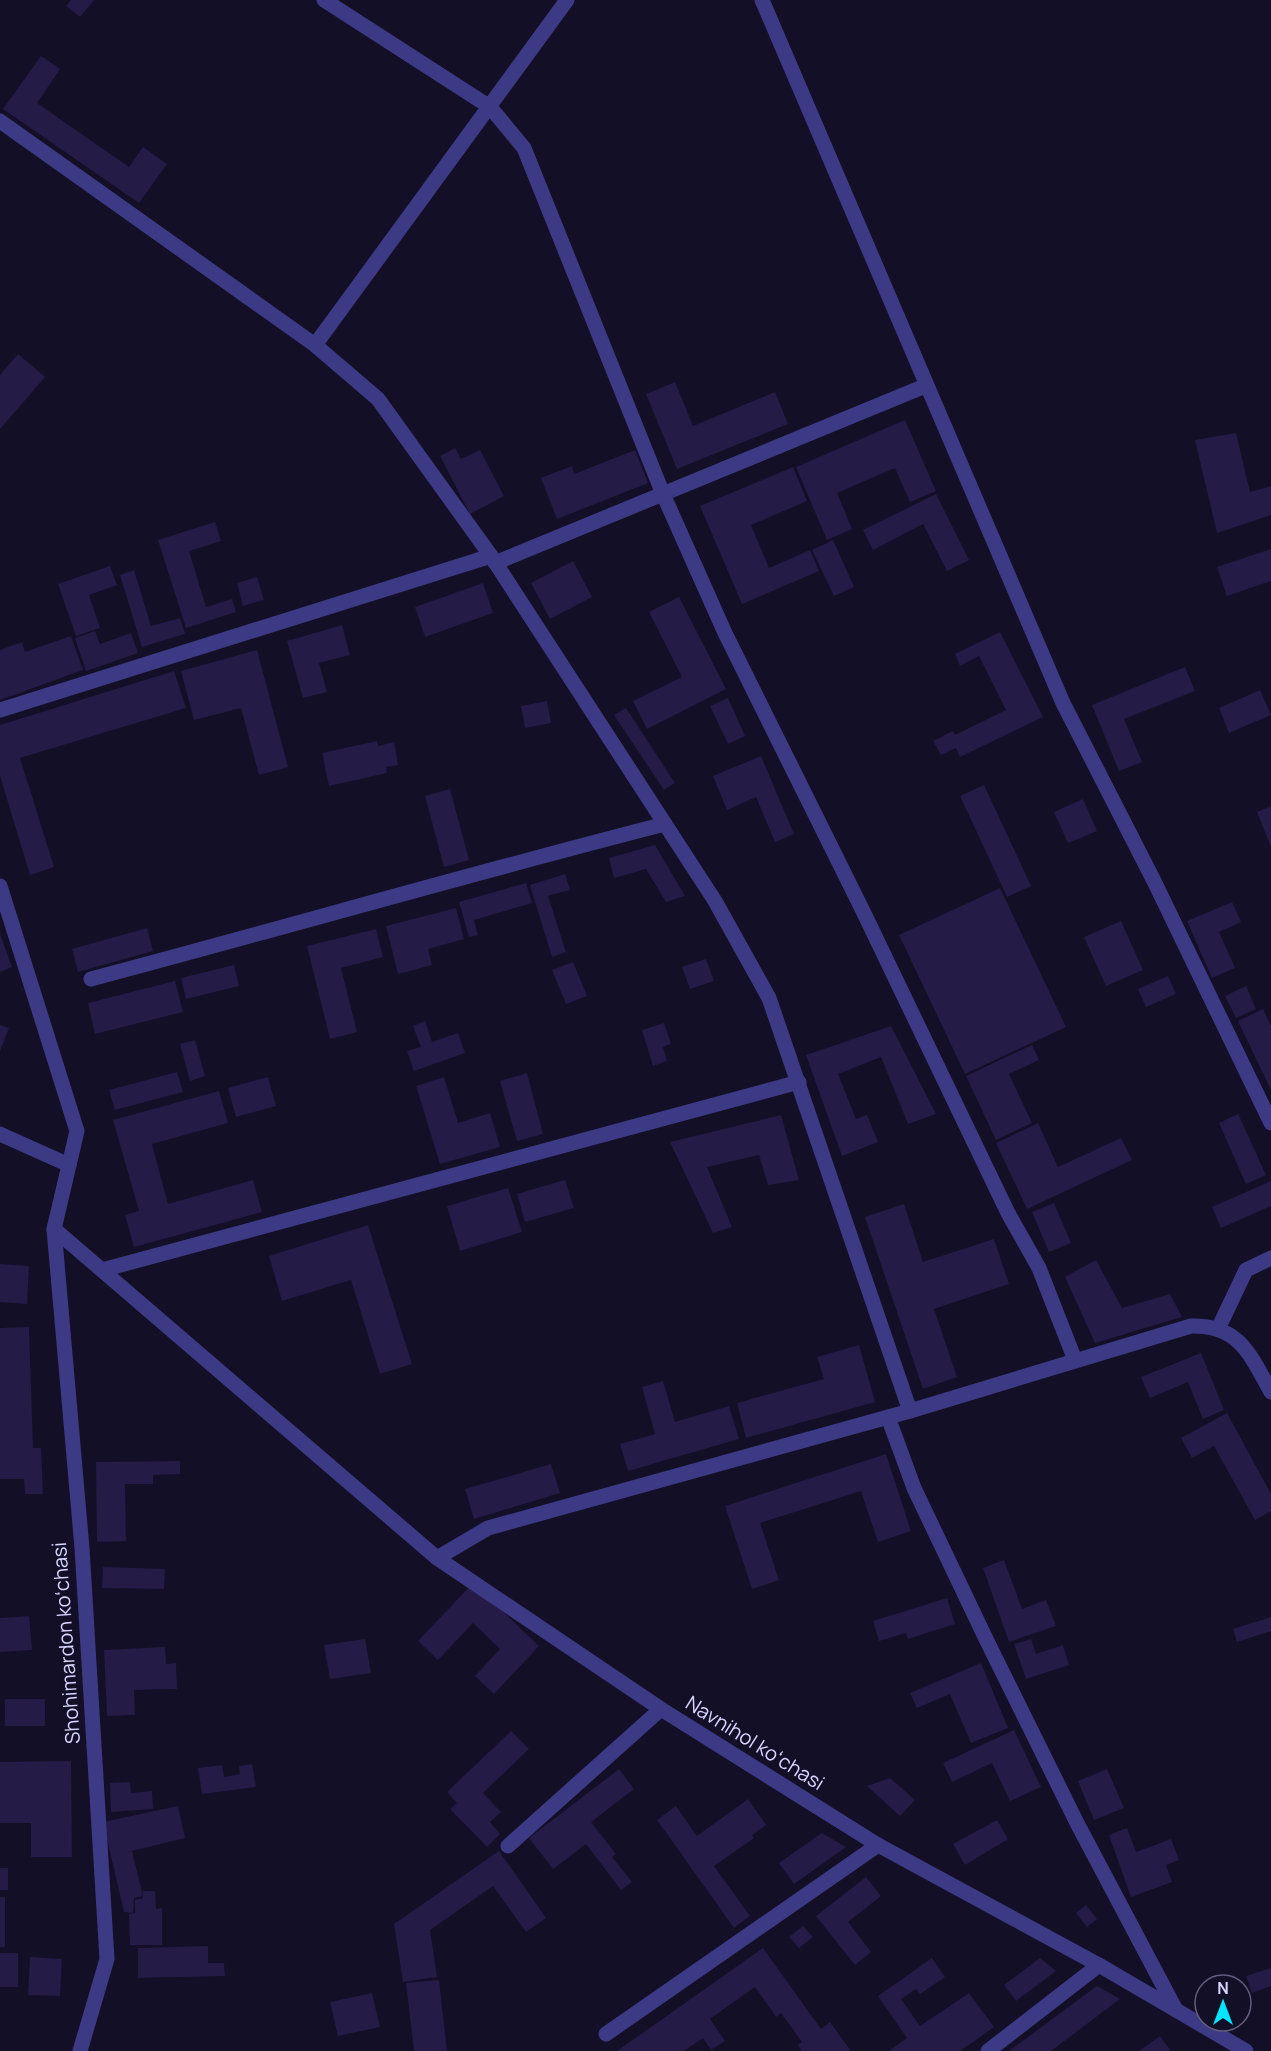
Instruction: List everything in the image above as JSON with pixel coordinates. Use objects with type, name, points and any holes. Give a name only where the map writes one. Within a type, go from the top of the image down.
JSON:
[{"type":"street","points":[[324,0],[490,107],[524,148],[663,494],[724,633],[863,911],[1008,1213],[1039,1268],[1075,1360]]},
{"type":"street","points":[[315,345],[567,0]]},
{"type":"street","points":[[762,0],[1063,704],[1154,881],[1271,1123]]},
{"type":"street","points":[[0,121],[315,345],[378,399],[493,560],[715,900],[769,998],[910,1411]]},
{"type":"street","points":[[0,710],[493,560],[663,494],[832,422],[926,386]]},
{"type":"street","points":[[91,979],[307,922],[501,866],[665,824]]},
{"type":"street","name":"Shohimardon koʻchasi","points":[[0,886],[77,1131],[54,1229],[82,1548],[107,1959],[80,2051]]},
{"type":"street","points":[[102,1270],[799,1082]]},
{"type":"street","points":[[0,1134],[69,1165]]},
{"type":"street","points":[[54,1229],[437,1558],[661,1709]]},
{"type":"street","points":[[1218,1329],[1246,1270],[1271,1258]]},
{"type":"street","points":[[437,1558],[488,1528],[910,1411],[1191,1326],[1209,1326],[1218,1329],[1230,1334],[1246,1346],[1271,1392]]},
{"type":"street","points":[[888,1417],[914,1488],[986,1639],[1077,1823],[1176,2010]]},
{"type":"street","name":"Navnihol koʻchasi","points":[[508,1846],[661,1709],[878,1845],[1099,1965],[1246,2051]]},
{"type":"street","points":[[606,2034],[878,1845]]},
{"type":"street","points":[[988,2051],[1099,1965]]},
{"type":"building","points":[[71,0],[94,0],[80,17],[66,6]]},
{"type":"building","points":[[41,56],[60,69],[37,103],[129,167],[143,147],[167,164],[139,203],[3,109]]},
{"type":"building","points":[[18,354],[45,377],[0,429],[0,375]]},
{"type":"building","points":[[675,382],[693,426],[775,392],[788,424],[677,469],[646,394]]},
{"type":"building","points":[[905,420],[936,491],[910,502],[895,468],[837,493],[852,529],[827,540],[796,467]]},
{"type":"building","points":[[1236,433],[1250,492],[1271,486],[1271,515],[1217,533],[1195,440]]},
{"type":"building","points":[[455,448],[461,459],[480,450],[504,496],[470,514],[440,456]]},
{"type":"building","points":[[635,450],[648,483],[557,519],[541,478],[572,466],[574,474]]},
{"type":"building","points":[[793,467],[807,501],[751,525],[769,568],[810,550],[819,571],[742,604],[700,506]]},
{"type":"building","points":[[936,494],[969,560],[947,571],[923,524],[873,550],[863,530]]},
{"type":"building","points":[[215,522],[221,541],[189,551],[206,607],[232,599],[236,612],[186,628],[158,540]]},
{"type":"building","points":[[833,540],[854,587],[834,596],[812,550]]},
{"type":"building","points":[[1271,549],[1271,581],[1227,596],[1217,567]]},
{"type":"building","points":[[573,561],[592,597],[550,619],[531,583]]},
{"type":"building","points":[[110,566],[117,585],[89,595],[100,628],[76,636],[58,584]]},
{"type":"building","points":[[134,570],[151,626],[180,618],[185,634],[142,647],[120,575]]},
{"type":"building","points":[[257,577],[264,600],[243,606],[237,583]]},
{"type":"building","points":[[483,583],[493,613],[425,637],[415,607]]},
{"type":"building","points":[[679,597],[726,689],[647,729],[633,701],[682,677],[649,612]]},
{"type":"building","points":[[342,625],[350,655],[319,663],[327,692],[303,698],[287,641]]},
{"type":"building","points":[[95,631],[100,644],[131,633],[138,653],[86,671],[75,638]]},
{"type":"building","points":[[1000,632],[1043,717],[960,757],[956,748],[941,755],[933,741],[953,731],[955,735],[1006,710],[979,656],[960,666],[955,654]]},
{"type":"building","points":[[71,636],[83,670],[0,700],[0,650],[22,642],[25,652]]},
{"type":"building","points":[[257,650],[288,767],[259,775],[241,708],[194,720],[181,671]]},
{"type":"building","points":[[1185,667],[1195,691],[1124,719],[1142,762],[1119,771],[1092,705]]},
{"type":"building","points":[[174,671],[186,708],[20,758],[54,867],[30,875],[0,776],[0,725]]},
{"type":"building","points":[[1260,690],[1271,715],[1229,733],[1219,708]]},
{"type":"building","points":[[728,698],[745,736],[728,744],[710,706]]},
{"type":"building","points":[[547,701],[551,723],[525,728],[521,706]]},
{"type":"building","points":[[626,708],[675,783],[664,790],[614,715]]},
{"type":"building","points":[[377,741],[378,746],[394,742],[398,765],[386,767],[387,773],[329,786],[322,753]]},
{"type":"building","points":[[761,756],[794,834],[775,842],[756,797],[727,810],[713,776]]},
{"type":"building","points":[[984,785],[1031,886],[1007,897],[960,796]]},
{"type":"building","points":[[450,789],[469,860],[444,867],[425,796]]},
{"type":"building","points":[[1083,799],[1097,831],[1068,843],[1054,812]]},
{"type":"building","points":[[1271,806],[1271,847],[1257,812]]},
{"type":"building","points":[[655,845],[685,896],[666,902],[646,869],[614,878],[609,858]]},
{"type":"building","points":[[565,874],[570,890],[548,896],[566,952],[552,957],[530,885]]},
{"type":"building","points":[[526,883],[532,903],[474,920],[478,935],[469,937],[459,902]]},
{"type":"building","points":[[1000,888],[1066,1027],[965,1074],[899,935]]},
{"type":"building","points":[[1232,902],[1241,922],[1219,932],[1235,968],[1212,978],[1187,921]]},
{"type":"building","points":[[456,908],[464,939],[428,949],[432,965],[398,974],[386,926]]},
{"type":"building","points":[[1121,921],[1143,970],[1106,986],[1084,937]]},
{"type":"building","points":[[147,928],[153,951],[78,972],[72,949]]},
{"type":"building","points":[[376,929],[383,957],[341,968],[357,1032],[330,1039],[307,946]]},
{"type":"building","points":[[0,934],[12,967],[0,972]]},
{"type":"building","points":[[706,959],[714,981],[690,989],[682,967]]},
{"type":"building","points":[[573,962],[587,996],[566,1004],[552,970]]},
{"type":"building","points":[[234,965],[239,986],[186,999],[181,978]]},
{"type":"building","points":[[1168,976],[1176,994],[1146,1007],[1138,989]]},
{"type":"building","points":[[175,981],[183,1012],[95,1034],[88,1003]]},
{"type":"building","points":[[1246,986],[1256,1009],[1236,1018],[1225,996]]},
{"type":"building","points":[[1263,1009],[1271,1026],[1271,1090],[1238,1021]]},
{"type":"building","points":[[425,1021],[432,1042],[458,1033],[465,1053],[414,1071],[407,1051],[421,1047],[413,1026]]},
{"type":"building","points":[[664,1023],[671,1044],[663,1047],[667,1061],[653,1066],[642,1030]]},
{"type":"building","points":[[0,1025],[9,1028],[0,1051]]},
{"type":"building","points":[[891,1026],[936,1114],[908,1124],[881,1057],[838,1074],[856,1119],[867,1115],[878,1142],[842,1156],[806,1055]]},
{"type":"building","points":[[195,1040],[205,1076],[190,1081],[180,1044]]},
{"type":"building","points":[[1032,1045],[1039,1060],[1009,1074],[1032,1123],[996,1140],[966,1076]]},
{"type":"building","points":[[177,1072],[183,1092],[115,1110],[109,1090]]},
{"type":"building","points":[[527,1073],[543,1134],[517,1141],[500,1081]]},
{"type":"building","points":[[268,1077],[276,1106],[236,1117],[228,1088]]},
{"type":"building","points":[[444,1077],[458,1123],[490,1113],[500,1147],[440,1164],[416,1086]]},
{"type":"building","points":[[219,1091],[228,1123],[152,1144],[168,1204],[253,1180],[262,1212],[134,1247],[125,1215],[139,1211],[113,1120]]},
{"type":"building","points":[[1238,1114],[1266,1175],[1246,1184],[1219,1123]]},
{"type":"building","points":[[781,1115],[799,1180],[768,1185],[759,1155],[707,1167],[732,1227],[713,1233],[670,1142]]},
{"type":"building","points":[[1038,1123],[1058,1167],[1121,1138],[1132,1160],[1027,1209],[996,1143]]},
{"type":"building","points":[[565,1180],[574,1208],[525,1222],[517,1194]]},
{"type":"building","points":[[1271,1181],[1271,1206],[1221,1228],[1212,1207]]},
{"type":"building","points":[[508,1188],[522,1232],[460,1251],[447,1206]]},
{"type":"building","points":[[1054,1203],[1071,1243],[1049,1252],[1032,1212]]},
{"type":"building","points":[[904,1204],[923,1262],[994,1239],[1009,1284],[934,1309],[957,1377],[923,1389],[865,1217]]},
{"type":"building","points":[[368,1225],[412,1364],[380,1374],[351,1280],[282,1301],[269,1256]]},
{"type":"building","points":[[1096,1260],[1122,1308],[1170,1294],[1182,1317],[1095,1343],[1065,1277]]},
{"type":"building","points":[[0,1264],[29,1266],[27,1304],[0,1302]]},
{"type":"building","points":[[29,1327],[33,1448],[41,1448],[43,1494],[25,1494],[24,1479],[0,1479],[0,1328]]},
{"type":"building","points":[[859,1345],[875,1402],[746,1438],[737,1403],[824,1379],[817,1357]]},
{"type":"building","points":[[1201,1353],[1224,1410],[1203,1419],[1188,1382],[1150,1398],[1141,1377]]},
{"type":"building","points":[[663,1381],[675,1422],[729,1406],[739,1439],[628,1471],[620,1444],[655,1434],[642,1387]]},
{"type":"building","points":[[1227,1413],[1271,1494],[1271,1511],[1255,1520],[1214,1446],[1192,1458],[1181,1438]]},
{"type":"building","points":[[886,1454],[911,1531],[878,1542],[861,1491],[760,1523],[779,1580],[752,1589],[725,1506]]},
{"type":"building","points":[[180,1461],[180,1474],[153,1475],[153,1484],[125,1484],[126,1541],[97,1542],[96,1462]]},
{"type":"building","points":[[551,1464],[560,1493],[474,1519],[465,1489]]},
{"type":"building","points":[[1004,1560],[1022,1609],[1046,1600],[1056,1626],[1009,1642],[983,1568]]},
{"type":"building","points":[[103,1567],[165,1569],[164,1589],[102,1588]]},
{"type":"building","points":[[473,1583],[539,1646],[494,1694],[475,1676],[500,1649],[473,1623],[438,1660],[418,1641]]},
{"type":"building","points":[[947,1598],[955,1624],[908,1639],[906,1633],[879,1641],[873,1621]]},
{"type":"building","points":[[29,1616],[32,1650],[0,1652],[0,1618]]},
{"type":"building","points":[[1271,1617],[1271,1631],[1237,1642],[1233,1629]]},
{"type":"building","points":[[365,1639],[371,1673],[330,1679],[324,1645]]},
{"type":"building","points":[[1031,1639],[1036,1654],[1063,1645],[1069,1665],[1026,1679],[1014,1644]]},
{"type":"building","points":[[165,1647],[166,1664],[176,1663],[177,1689],[134,1690],[135,1715],[107,1716],[104,1650]]},
{"type":"building","points":[[981,1663],[1008,1728],[971,1743],[950,1694],[917,1708],[910,1693]]},
{"type":"building","points":[[5,1699],[45,1699],[45,1726],[5,1726]]},
{"type":"building","points":[[1014,1730],[1041,1787],[1010,1801],[992,1763],[952,1782],[943,1763]]},
{"type":"building","points":[[511,1731],[529,1749],[483,1793],[501,1812],[490,1822],[500,1834],[487,1847],[450,1809],[457,1803],[447,1792]]},
{"type":"building","points":[[71,1761],[72,1857],[31,1857],[31,1823],[0,1823],[0,1762]]},
{"type":"building","points":[[252,1764],[256,1787],[202,1794],[198,1768],[222,1765],[224,1777],[240,1774],[239,1766]]},
{"type":"building","points":[[619,1769],[634,1789],[591,1822],[616,1854],[612,1857],[632,1882],[621,1890],[586,1844],[553,1869],[529,1838]]},
{"type":"building","points":[[1107,1769],[1124,1808],[1094,1820],[1078,1781]]},
{"type":"building","points":[[890,1778],[915,1800],[900,1816],[867,1786]]},
{"type":"building","points":[[130,1782],[131,1793],[152,1791],[153,1809],[111,1812],[110,1783]]},
{"type":"building","points":[[748,1799],[766,1825],[752,1835],[754,1838],[714,1866],[750,1916],[734,1928],[657,1820],[676,1806],[697,1836]]},
{"type":"building","points":[[178,1806],[185,1838],[132,1851],[143,1896],[134,1898],[133,1913],[124,1912],[103,1822]]},
{"type":"building","points":[[997,1820],[1008,1839],[965,1865],[953,1844]]},
{"type":"building","points":[[1127,1828],[1136,1852],[1171,1839],[1179,1860],[1166,1865],[1172,1882],[1131,1897],[1109,1835]]},
{"type":"building","points":[[822,1833],[846,1847],[794,1884],[779,1863]]},
{"type":"building","points":[[499,1851],[546,1918],[526,1932],[493,1886],[430,1930],[437,1977],[403,1982],[394,1924]]},
{"type":"building","points":[[0,1868],[8,1868],[8,1890],[0,1890]]},
{"type":"building","points":[[866,1877],[881,1896],[848,1922],[871,1952],[855,1965],[816,1916]]},
{"type":"building","points":[[143,1891],[155,1891],[156,1909],[162,1908],[162,1945],[130,1945],[129,1914],[135,1913],[135,1900],[143,1898]]},
{"type":"building","points":[[0,1897],[5,1897],[5,1947],[0,1947]]},
{"type":"building","points":[[1086,1905],[1097,1919],[1087,1927],[1076,1913]]},
{"type":"building","points":[[803,1926],[813,1937],[799,1948],[789,1937]]},
{"type":"building","points":[[208,1946],[208,1963],[224,1963],[225,1976],[138,1978],[138,1948]]},
{"type":"building","points":[[763,1948],[821,2029],[830,2022],[851,2051],[802,2051],[798,2045],[802,2042],[781,2013],[776,2017],[755,1987],[710,2019],[725,2041],[711,2050],[703,2038],[684,2051],[617,2051]]},
{"type":"building","points":[[0,1953],[18,1953],[18,1987],[0,1987]]},
{"type":"building","points":[[30,1957],[62,1959],[60,1996],[28,1995]]},
{"type":"building","points":[[932,1958],[945,1977],[920,1994],[916,1989],[901,1999],[920,2026],[969,1993],[994,2027],[960,2051],[889,2051],[907,2038],[878,1996]]},
{"type":"building","points":[[1040,1958],[1056,1971],[1016,2001],[1004,1985]]},
{"type":"building","points":[[1271,1968],[1271,1986],[1253,1993],[1253,1974]]},
{"type":"building","points":[[439,1980],[447,2051],[414,2051],[406,1983]]},
{"type":"building","points":[[1097,1986],[1120,1999],[1051,2051],[1009,2051]]},
{"type":"building","points":[[372,1993],[380,2027],[338,2036],[330,2002]]},
{"type":"building","points":[[1160,2036],[1171,2051],[1139,2051]]}]
